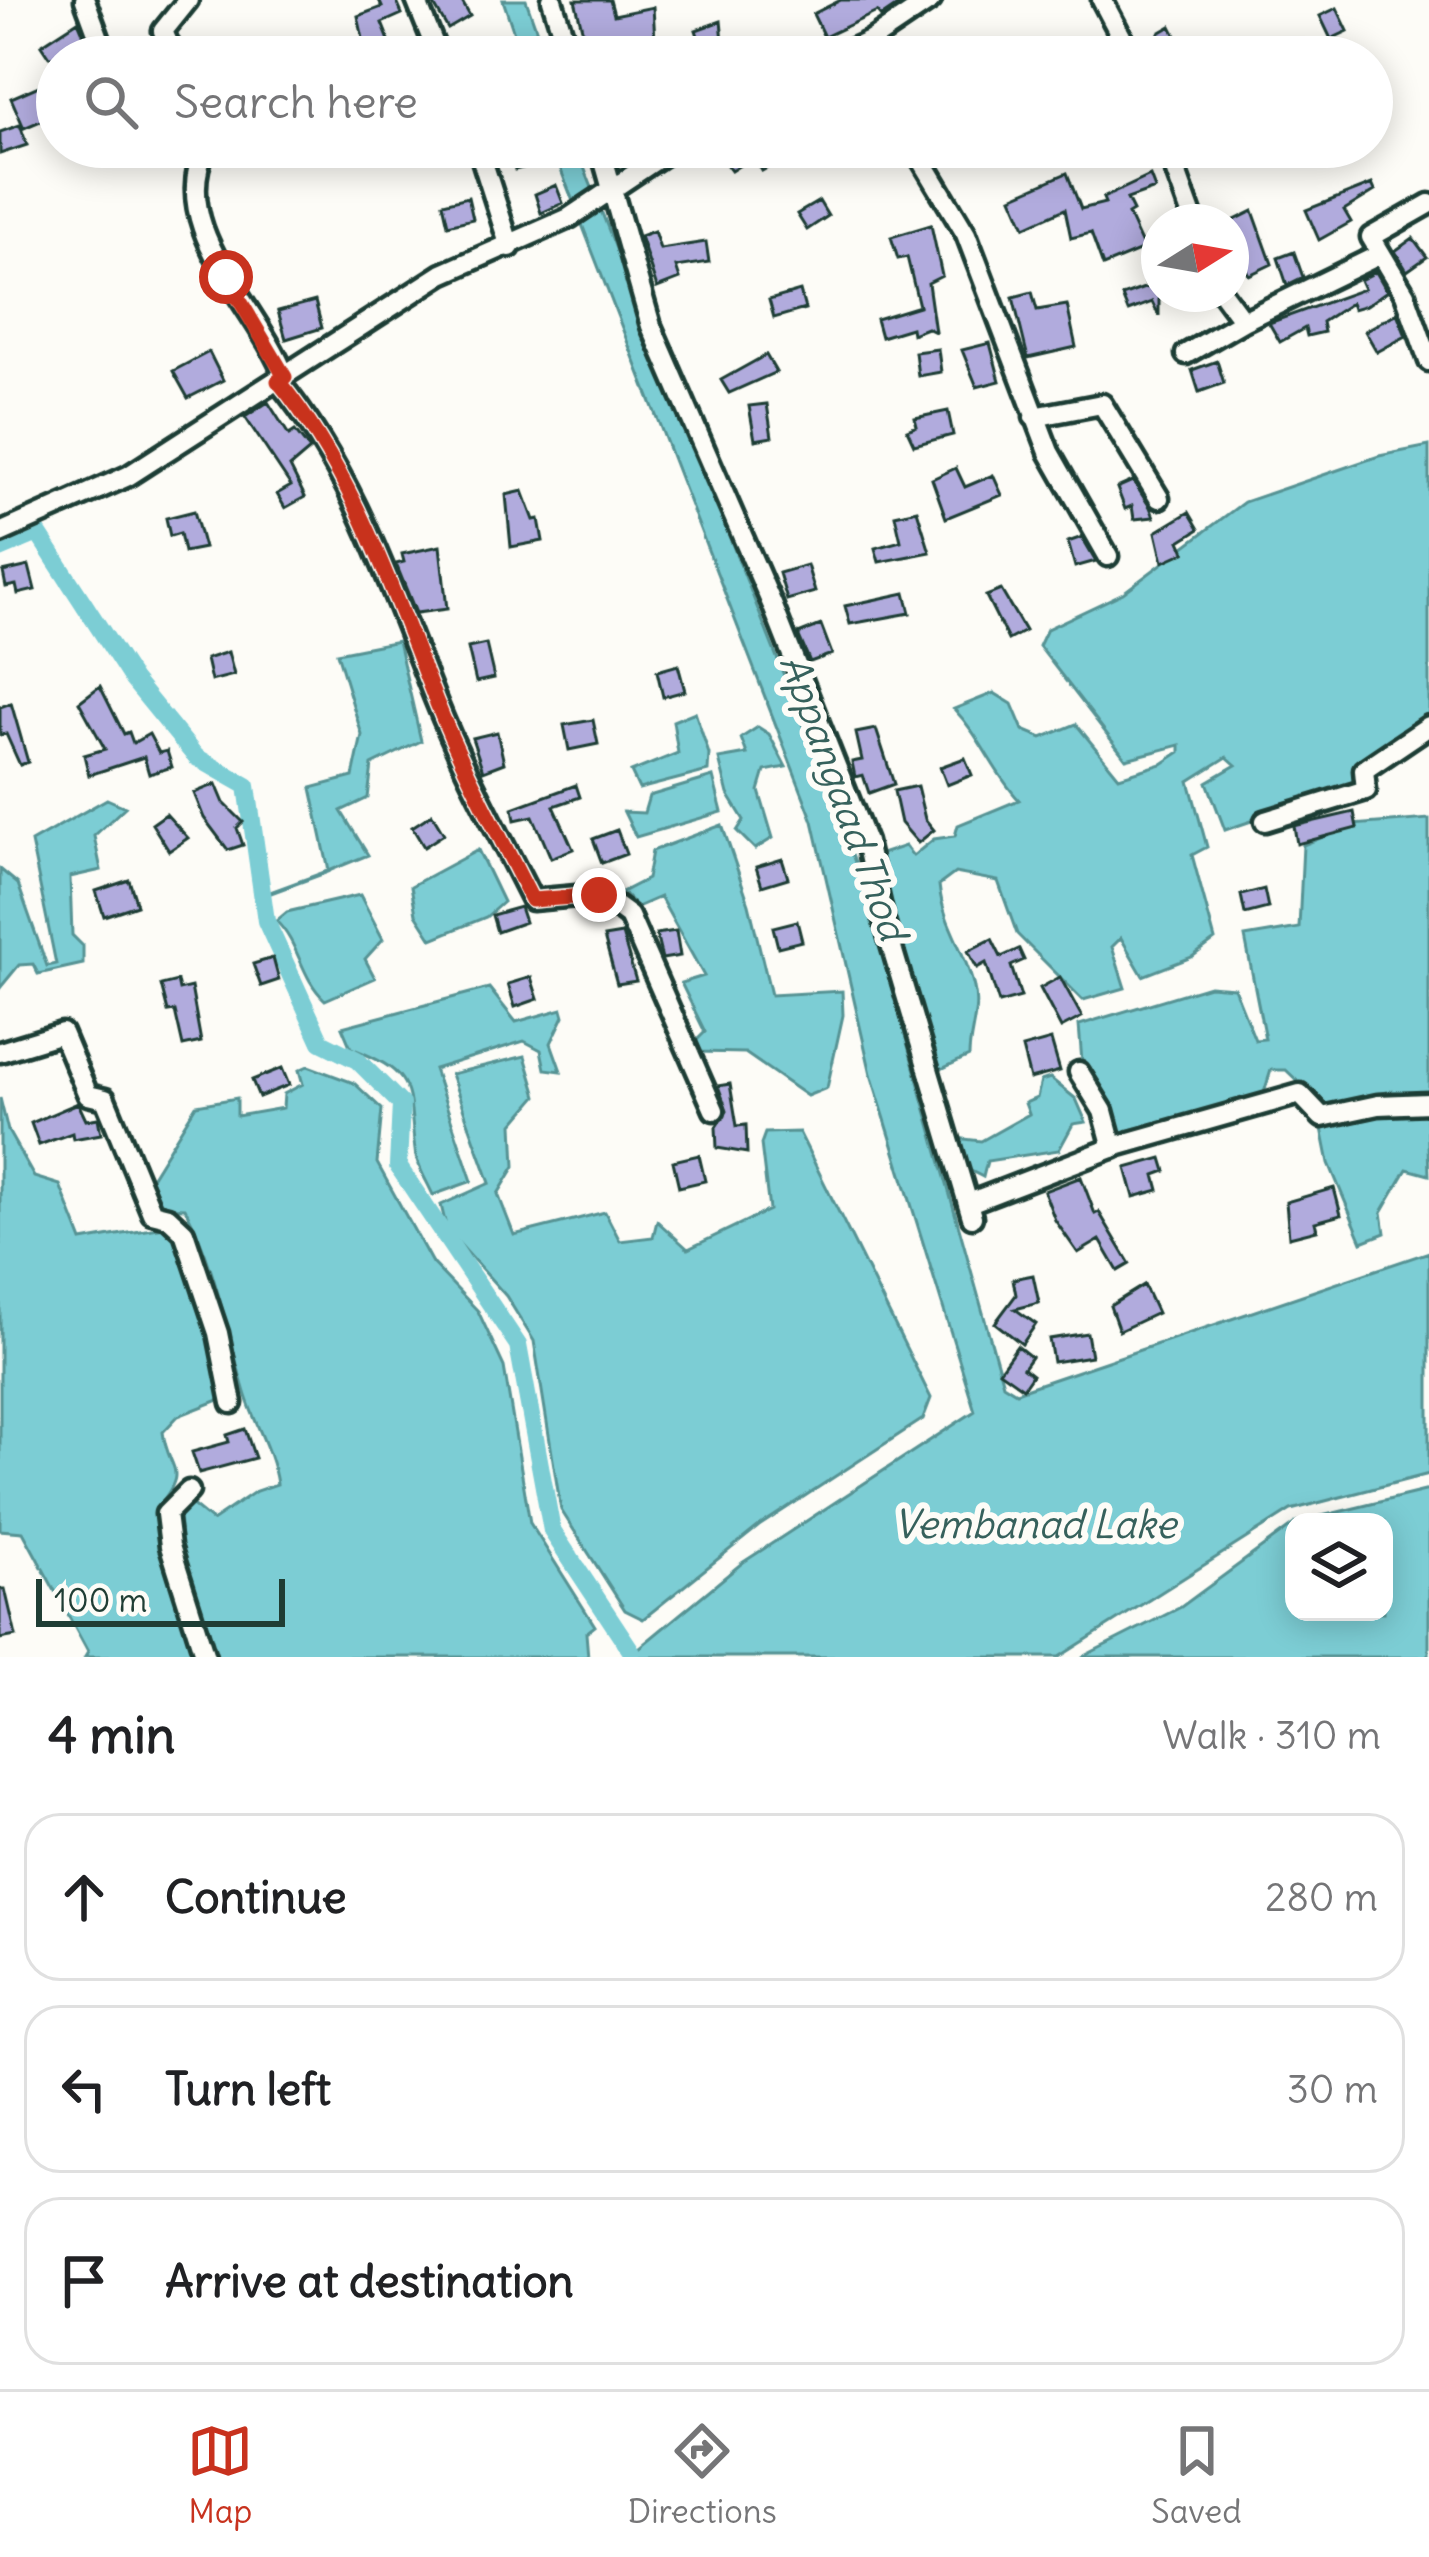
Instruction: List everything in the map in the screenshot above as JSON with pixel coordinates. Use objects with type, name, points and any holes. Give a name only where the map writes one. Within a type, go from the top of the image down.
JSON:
[{"type":"street","points":[[85,0],[98,36]]},
{"type":"street","points":[[165,36],[163,32],[188,0]]},
{"type":"street","points":[[416,0],[431,36]]},
{"type":"street","points":[[552,0],[563,36]]},
{"type":"street","points":[[883,36],[931,0]]},
{"type":"street","points":[[1102,0],[1121,36]]},
{"type":"street","points":[[196,168],[192,175],[197,212],[226,277],[281,379],[319,431],[406,618],[463,762],[532,900],[599,895],[629,916],[714,1110]]},
{"type":"street","points":[[485,168],[510,247]]},
{"type":"street","points":[[603,168],[606,196],[651,326],[772,604],[866,842],[930,1085],[970,1210],[1113,1148],[1300,1094],[1322,1117],[1378,1105],[1429,1103]]},
{"type":"street","points":[[0,533],[128,476],[442,274],[569,218],[645,168]]},
{"type":"street","points":[[927,168],[967,234],[1034,417],[1108,556]]},
{"type":"street","points":[[1175,168],[1188,204]]},
{"type":"street","points":[[1429,204],[1371,237],[1405,295],[1429,361]]},
{"type":"street","points":[[1186,354],[1381,254]]},
{"type":"street","points":[[1236,312],[1243,321]]},
{"type":"street","points":[[1034,417],[1102,404],[1159,498]]},
{"type":"street","points":[[1265,821],[1366,790],[1364,770],[1429,726]]},
{"type":"street","points":[[0,1052],[62,1033],[88,1095],[105,1099],[152,1213],[168,1216],[184,1232],[218,1333],[232,1403]]},
{"type":"street","points":[[1079,1072],[1102,1111],[1113,1148]]},
{"type":"street","points":[[189,1491],[166,1514],[170,1546],[205,1657]]},
{"type":"water","points":[[503,0],[526,0],[539,36],[515,36]]},
{"type":"water","name":"Vembanad Lake","points":[[560,168],[584,168],[831,795],[862,882],[1003,1384],[1016,1392],[1429,1252],[1429,1474],[1291,1510],[1059,1657],[628,1657],[742,1563],[975,1411],[871,1074],[813,821]]},
{"type":"water","points":[[1429,446],[1429,720],[1358,785],[1225,830],[1207,782],[1236,765],[1227,757],[1189,781],[1207,847],[1192,855],[1215,940],[1192,957],[1143,976],[1121,938],[1112,947],[1125,988],[1083,1000],[1017,934],[998,881],[955,873],[939,885],[970,975],[975,1014],[969,1056],[937,1071],[872,857],[905,846],[913,856],[934,839],[955,836],[958,825],[1019,800],[954,709],[994,693],[1012,704],[1023,730],[1042,738],[1076,724],[1119,777],[1162,764],[1180,752],[1180,745],[1126,759],[1039,646],[1047,629],[1123,593],[1244,502],[1379,456]]},
{"type":"water","points":[[398,641],[421,741],[372,765],[368,798],[341,811],[368,855],[329,871],[311,788],[353,777],[362,735],[337,653]]},
{"type":"water","points":[[695,712],[709,754],[708,771],[639,789],[631,772],[678,753],[673,721]]},
{"type":"water","points":[[758,727],[769,734],[786,767],[765,771],[759,791],[773,838],[755,849],[737,831],[744,820],[728,794],[719,759],[747,754],[741,738]]},
{"type":"water","points":[[713,777],[722,812],[636,837],[624,812],[644,813],[649,796]]},
{"type":"water","points":[[107,799],[125,807],[94,836],[101,870],[70,877],[72,935],[83,946],[83,964],[38,974],[33,964],[19,965],[0,988],[0,869],[18,884],[47,966],[56,964],[31,842]]},
{"type":"water","points":[[1429,819],[1429,1095],[1391,1091],[1325,1107],[1286,1070],[1271,1070],[1263,1096],[1121,1132],[1082,1062],[1079,1025],[1209,986],[1234,988],[1255,1040],[1265,1039],[1245,937],[1299,928],[1303,845],[1352,825]]},
{"type":"water","points":[[722,825],[749,904],[771,995],[842,991],[843,1015],[827,1088],[807,1096],[745,1053],[697,1052],[695,1042],[705,1032],[681,983],[704,976],[660,897],[637,907],[622,892],[647,879],[652,851]]},
{"type":"water","points":[[478,850],[503,902],[486,917],[432,939],[416,914],[411,886]]},
{"type":"water","points":[[360,895],[383,939],[365,959],[375,978],[325,1000],[276,921],[287,912]]},
{"type":"water","points":[[489,988],[516,1022],[562,1009],[564,1016],[551,1043],[561,1071],[545,1069],[541,1050],[524,1041],[434,1069],[472,1181],[433,1195],[416,1156],[406,1086],[389,1067],[351,1048],[342,1027]]},
{"type":"water","points":[[525,1056],[537,1096],[513,1124],[515,1166],[498,1194],[514,1235],[605,1212],[620,1241],[653,1237],[657,1221],[688,1249],[769,1210],[761,1144],[765,1133],[799,1132],[931,1398],[923,1419],[759,1526],[643,1619],[625,1610],[561,1510],[534,1341],[506,1296],[447,1230],[441,1205],[490,1183],[451,1074]]},
{"type":"water","points":[[308,1066],[354,1083],[382,1109],[377,1163],[432,1263],[478,1311],[504,1367],[530,1523],[595,1626],[586,1633],[588,1657],[214,1657],[182,1552],[179,1515],[190,1503],[212,1521],[256,1491],[277,1484],[196,1230],[185,1208],[159,1207],[149,1181],[196,1105],[237,1098],[237,1116],[283,1108],[284,1094],[303,1084],[299,1070]]},
{"type":"water","points":[[1050,1078],[1076,1099],[1086,1122],[1073,1124],[1059,1150],[987,1161],[983,1177],[967,1169],[956,1138],[981,1141],[1029,1114],[1025,1103],[1037,1098],[1041,1081]]},
{"type":"water","points":[[0,1098],[8,1131],[34,1177],[60,1185],[82,1241],[170,1226],[196,1289],[224,1398],[178,1416],[163,1432],[175,1476],[158,1507],[159,1531],[200,1657],[85,1657],[88,1652],[23,1532],[0,1530]]},
{"type":"water","points":[[1383,1111],[1427,1115],[1429,1175],[1407,1169],[1382,1212],[1385,1233],[1362,1242],[1329,1163],[1322,1128]]},
{"type":"water","points":[[1429,1490],[1429,1657],[1082,1657],[1181,1607],[1285,1531],[1285,1621],[1393,1621],[1393,1513],[1334,1513]]},
{"type":"building","points":[[379,0],[396,0],[402,14],[382,23],[387,36],[362,36],[358,16],[382,7]]},
{"type":"building","points":[[461,0],[470,16],[448,29],[434,5]]},
{"type":"building","points":[[575,0],[610,0],[614,15],[653,7],[655,36],[584,36]]},
{"type":"building","points":[[841,0],[906,0],[881,17],[877,12],[826,36],[813,14]]},
{"type":"building","points":[[1337,8],[1348,31],[1330,36],[1320,16]]},
{"type":"building","points":[[78,21],[84,35],[83,36],[55,36]]},
{"type":"building","points":[[721,21],[722,36],[698,36],[696,30]]},
{"type":"building","points":[[1171,26],[1176,36],[1160,36]]},
{"type":"building","points":[[36,87],[36,123],[24,128],[11,98]]},
{"type":"building","points":[[20,125],[27,145],[0,154],[0,132]]},
{"type":"building","points":[[1067,173],[1081,209],[1105,203],[1103,198],[1150,176],[1155,189],[1127,199],[1141,250],[1103,266],[1091,233],[1071,238],[1065,209],[1025,227],[1012,197]]},
{"type":"building","points":[[1372,184],[1375,191],[1344,210],[1351,222],[1319,240],[1306,210]]},
{"type":"building","points":[[556,185],[563,203],[541,213],[535,194]]},
{"type":"building","points":[[468,197],[473,219],[448,225],[443,203]]},
{"type":"building","points":[[819,201],[828,216],[807,230],[797,214]]},
{"type":"building","points":[[1253,211],[1272,264],[1249,275],[1249,213]]},
{"type":"building","points":[[931,225],[942,276],[928,283],[935,332],[927,328],[912,334],[911,328],[881,337],[876,319],[919,306],[907,257],[898,259],[891,237]]},
{"type":"building","points":[[654,231],[660,249],[706,242],[709,262],[676,267],[680,279],[657,288],[640,236]]},
{"type":"building","points":[[1413,238],[1427,257],[1407,271],[1395,251]]},
{"type":"building","points":[[1294,252],[1303,277],[1287,285],[1278,258]]},
{"type":"building","points":[[1376,272],[1387,291],[1367,305],[1353,309],[1351,303],[1322,322],[1324,332],[1307,336],[1305,328],[1280,342],[1269,323],[1364,289],[1360,280]]},
{"type":"building","points":[[1141,289],[1141,306],[1128,311],[1122,296]]},
{"type":"building","points":[[800,291],[805,309],[774,318],[769,300]]},
{"type":"building","points":[[1032,292],[1037,310],[1067,305],[1076,347],[1028,358],[1013,297]]},
{"type":"building","points":[[315,301],[322,328],[286,339],[278,311]]},
{"type":"building","points":[[1397,313],[1406,336],[1377,352],[1365,331]]},
{"type":"building","points":[[990,343],[1000,381],[977,387],[962,350]]},
{"type":"building","points":[[938,349],[941,372],[918,376],[915,352]]},
{"type":"building","points":[[209,352],[223,380],[188,398],[173,371]]},
{"type":"building","points":[[766,355],[776,372],[729,393],[721,380]]},
{"type":"building","points":[[1217,361],[1224,383],[1199,392],[1192,370]]},
{"type":"building","points":[[268,402],[289,435],[295,431],[310,450],[290,467],[305,497],[285,508],[277,494],[291,486],[245,417]]},
{"type":"building","points":[[767,404],[772,437],[755,440],[749,406]]},
{"type":"building","points":[[948,411],[953,435],[914,445],[907,430],[917,426],[915,418]]},
{"type":"building","points":[[956,468],[965,487],[993,475],[1002,495],[946,518],[932,479]]},
{"type":"building","points":[[1133,481],[1154,517],[1134,519],[1132,506],[1125,509],[1117,488]]},
{"type":"building","points":[[523,491],[534,520],[539,519],[543,541],[511,547],[506,495]]},
{"type":"building","points":[[917,510],[930,552],[879,562],[875,548],[901,541],[895,515]]},
{"type":"building","points":[[194,511],[204,548],[184,552],[180,533],[170,536],[166,518]]},
{"type":"building","points":[[1189,512],[1199,529],[1180,541],[1185,552],[1163,562],[1156,532]]},
{"type":"building","points":[[1082,537],[1096,561],[1075,567],[1068,542]]},
{"type":"building","points":[[440,546],[447,609],[416,613],[396,564],[404,562],[402,554]]},
{"type":"building","points":[[807,565],[815,592],[787,600],[779,573]]},
{"type":"building","points":[[29,566],[35,590],[18,594],[16,585],[6,587],[3,572]]},
{"type":"building","points":[[1001,590],[1025,631],[1008,640],[986,596]]},
{"type":"building","points":[[905,593],[910,613],[850,624],[845,606]]},
{"type":"building","points":[[821,625],[832,654],[810,662],[798,634]]},
{"type":"building","points":[[486,644],[494,678],[476,682],[468,648]]},
{"type":"building","points":[[228,652],[234,675],[211,681],[206,659]]},
{"type":"building","points":[[678,665],[685,691],[663,697],[657,671]]},
{"type":"building","points":[[100,686],[124,734],[129,732],[133,743],[149,734],[159,753],[167,751],[172,767],[149,774],[144,757],[89,775],[84,755],[105,749],[79,702]]},
{"type":"building","points":[[11,703],[28,762],[20,765],[6,734],[0,735],[0,707]]},
{"type":"building","points":[[593,720],[598,744],[569,750],[564,725]]},
{"type":"building","points":[[876,729],[894,784],[869,793],[863,775],[855,777],[852,762],[862,760],[856,733]]},
{"type":"building","points":[[497,732],[504,763],[483,771],[472,738]]},
{"type":"building","points":[[965,758],[972,775],[947,785],[940,767]]},
{"type":"building","points":[[216,784],[224,803],[243,822],[237,828],[243,845],[228,850],[204,818],[194,793]]},
{"type":"building","points":[[576,785],[580,797],[554,806],[573,849],[551,858],[533,816],[515,820],[513,808]]},
{"type":"building","points":[[917,786],[925,819],[934,830],[918,843],[901,823],[894,791]]},
{"type":"building","points":[[1354,812],[1357,828],[1297,844],[1294,826]]},
{"type":"building","points":[[166,814],[188,838],[169,851],[152,824]]},
{"type":"building","points":[[432,814],[444,834],[424,847],[412,827]]},
{"type":"building","points":[[617,830],[626,854],[602,863],[593,839]]},
{"type":"building","points":[[782,859],[788,878],[762,886],[756,867]]},
{"type":"building","points":[[129,880],[137,905],[104,916],[96,891]]},
{"type":"building","points":[[1264,889],[1268,908],[1245,914],[1241,895]]},
{"type":"building","points":[[520,907],[525,922],[497,932],[492,915]]},
{"type":"building","points":[[797,921],[802,941],[778,947],[773,927]]},
{"type":"building","points":[[676,931],[680,956],[662,959],[656,934]]},
{"type":"building","points":[[622,934],[636,981],[617,984],[604,937]]},
{"type":"building","points":[[992,939],[1001,957],[1019,949],[1024,960],[1011,966],[1021,997],[999,1003],[986,963],[977,968],[968,951]]},
{"type":"building","points":[[273,958],[279,980],[261,986],[253,964]]},
{"type":"building","points":[[531,977],[538,999],[515,1007],[508,984]]},
{"type":"building","points":[[1060,977],[1082,1017],[1061,1028],[1040,988]]},
{"type":"building","points":[[177,981],[179,990],[191,987],[201,1042],[183,1046],[175,1011],[168,1012],[161,985]]},
{"type":"building","points":[[1051,1040],[1060,1071],[1030,1079],[1022,1048]]},
{"type":"building","points":[[282,1068],[289,1085],[259,1097],[252,1080]]},
{"type":"building","points":[[730,1084],[737,1126],[746,1125],[747,1153],[717,1148],[716,1127],[727,1110],[718,1086]]},
{"type":"building","points":[[78,1103],[86,1120],[98,1118],[101,1134],[73,1139],[72,1133],[39,1145],[31,1123]]},
{"type":"building","points":[[699,1155],[705,1181],[679,1187],[673,1161]]},
{"type":"building","points":[[1162,1158],[1166,1171],[1155,1175],[1159,1190],[1134,1197],[1126,1168]]},
{"type":"building","points":[[1081,1177],[1095,1214],[1099,1212],[1130,1264],[1118,1271],[1100,1240],[1078,1253],[1055,1220],[1044,1191]]},
{"type":"building","points":[[1334,1188],[1341,1215],[1315,1222],[1317,1230],[1289,1237],[1286,1202]]},
{"type":"building","points":[[1033,1275],[1039,1303],[1015,1309],[1036,1324],[1022,1344],[995,1323],[1016,1295],[1013,1279]]},
{"type":"building","points":[[1144,1285],[1157,1313],[1119,1331],[1110,1306]]},
{"type":"building","points":[[1087,1333],[1091,1356],[1053,1362],[1049,1339]]},
{"type":"building","points":[[1017,1346],[1031,1357],[1023,1368],[1032,1375],[1023,1388],[999,1371]]},
{"type":"building","points":[[245,1429],[255,1458],[199,1473],[192,1452],[229,1442],[227,1435]]},
{"type":"building","points":[[0,1589],[5,1589],[16,1636],[0,1639]]},
{"type":"waterway","points":[[0,549],[38,533],[133,680],[196,757],[247,786],[266,921],[321,1042],[357,1060],[401,1104],[398,1166],[518,1345],[552,1531],[632,1652]]},
{"type":"waterway","points":[[261,896],[329,871]]},
{"type":"route","points":[[226,277],[279,361],[285,377],[278,381],[319,431],[406,618],[463,762],[532,900],[599,895]]},
{"type":"water label","name":"Appangaad Thod","points":[[844,797]]}]
